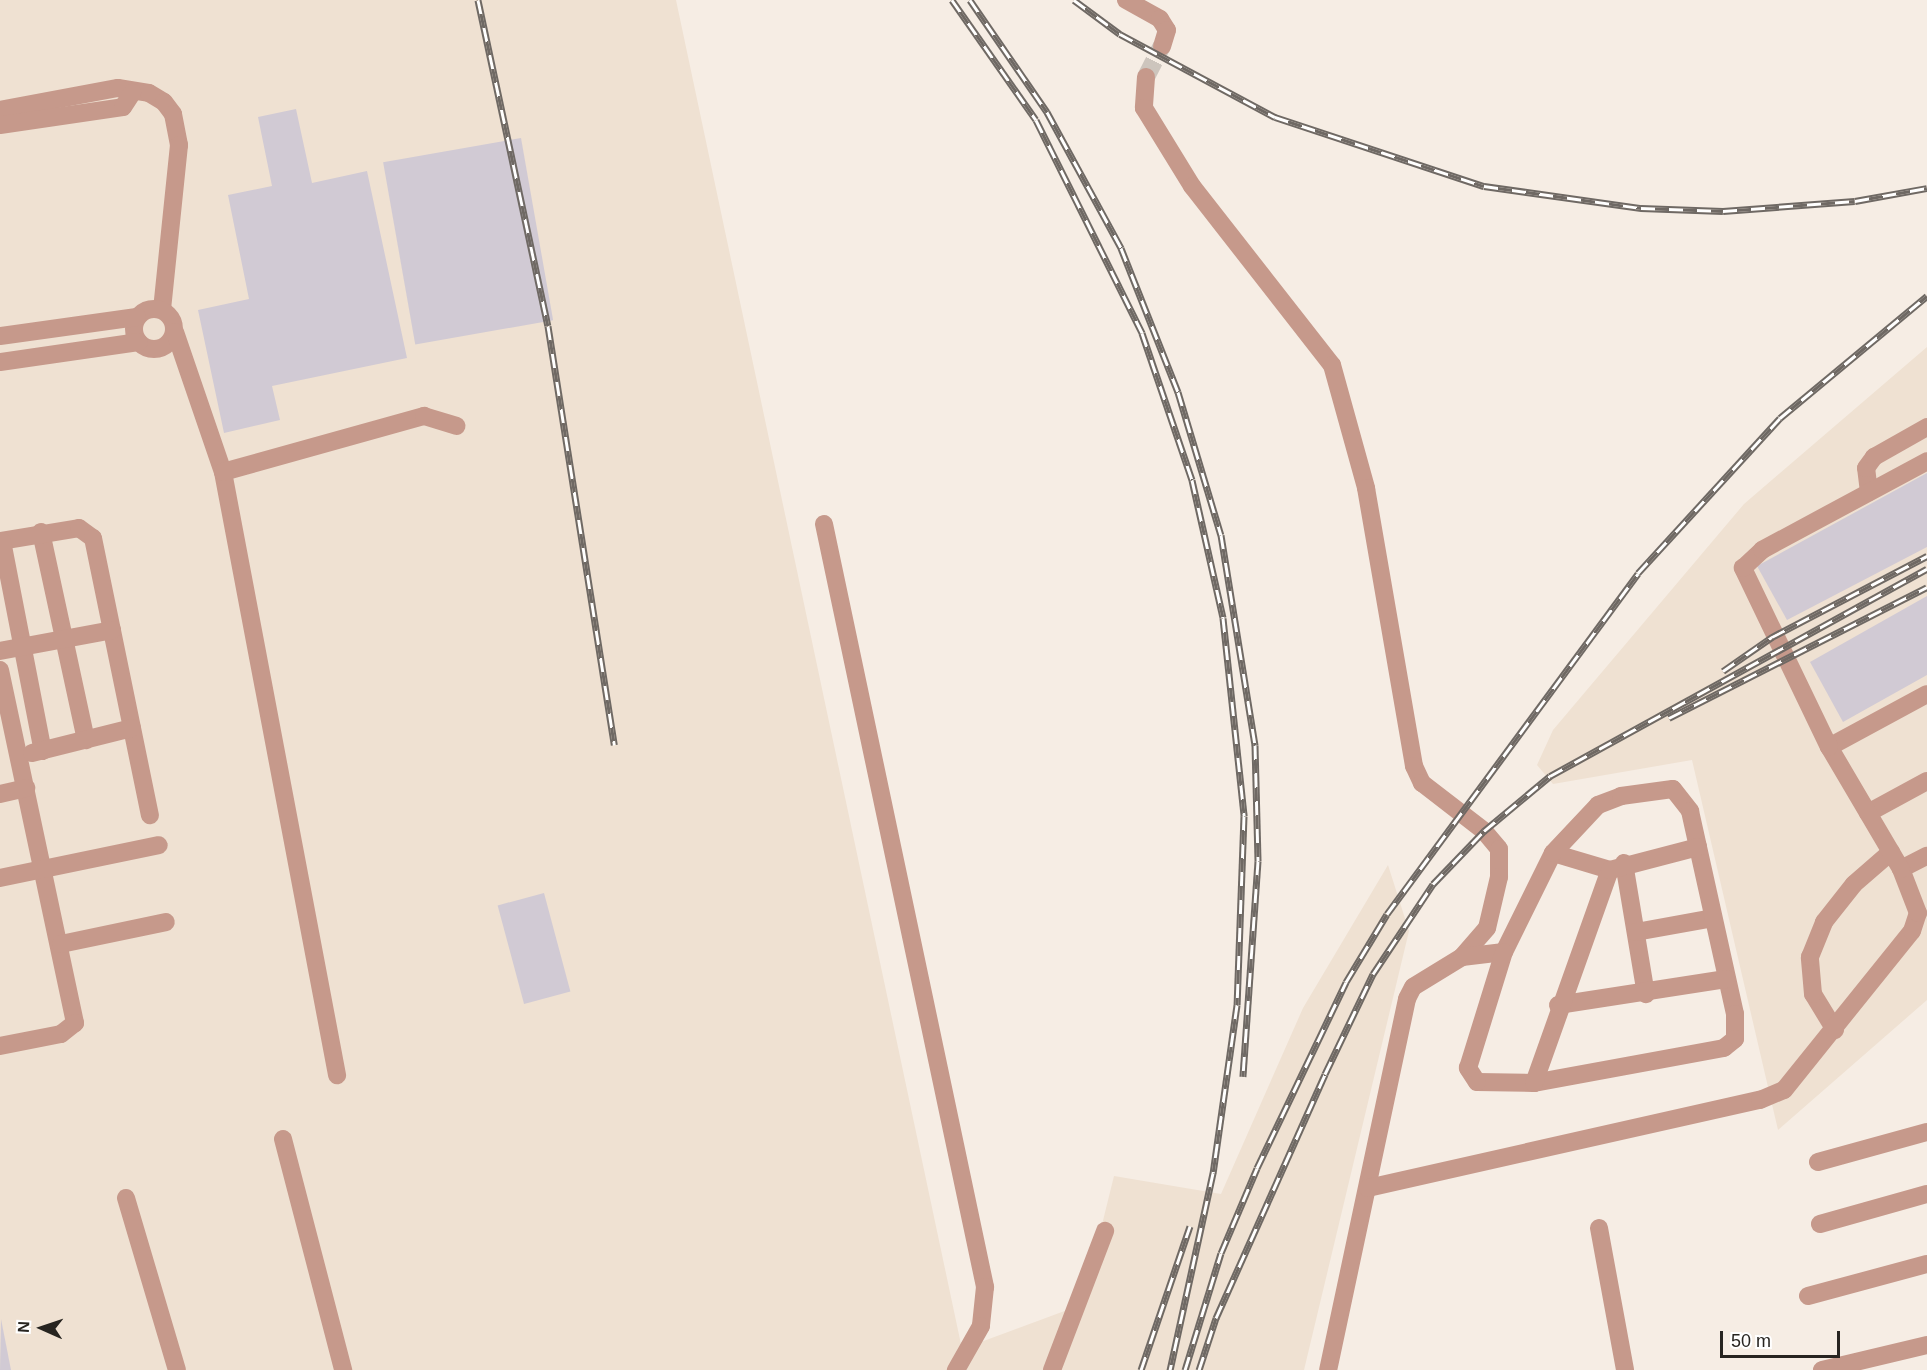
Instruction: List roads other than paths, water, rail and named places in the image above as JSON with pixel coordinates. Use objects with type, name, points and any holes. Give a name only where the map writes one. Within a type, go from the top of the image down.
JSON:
[{"type":"street","points":[[1126,0],[1160,19],[1167,30],[1162,46]]},
{"type":"street","points":[[1146,76],[1144,108],[1192,186],[1332,365],[1375,532],[1414,766],[1422,783],[1485,831],[1499,849],[1499,877],[1487,928],[1462,957],[1425,977],[1407,999],[1328,1370]]},
{"type":"street","points":[[0,110],[117,88],[132,93],[148,93],[164,102],[173,114],[179,145],[162,309]]},
{"type":"street","points":[[0,125],[123,107],[132,93]]},
{"type":"street","points":[[0,336],[137,317],[148,309],[162,309],[172,318],[223,472],[337,1075]]},
{"type":"street","points":[[137,317],[134,330],[139,342]]},
{"type":"street","points":[[0,362],[139,342],[157,349],[169,344],[175,332]]},
{"type":"street","points":[[223,472],[424,416],[457,426]]},
{"type":"street","points":[[1869,492],[1866,468],[1874,457],[1927,427]]},
{"type":"street","points":[[1368,1188],[1760,1100],[1784,1090],[1835,1030],[1912,931],[1922,912],[1901,869],[1829,747],[1743,568],[1762,549],[1927,461]]},
{"type":"street","points":[[824,524],[985,1287],[981,1326],[956,1370]]},
{"type":"street","points":[[44,751],[1,541],[41,532],[79,528],[93,538],[150,815]]},
{"type":"street","points":[[41,532],[86,740]]},
{"type":"street","points":[[0,651],[112,630]]},
{"type":"street","points":[[0,670],[4,710],[19,756],[75,1011],[71,1031],[0,1046]]},
{"type":"street","points":[[1829,747],[1927,694]]},
{"type":"street","points":[[19,756],[132,728]]},
{"type":"street","points":[[1868,813],[1927,781]]},
{"type":"street","points":[[0,794],[26,788]]},
{"type":"street","points":[[1662,789],[1680,792],[1685,800],[1698,847],[1736,1028],[1735,1039],[1724,1048],[1534,1083],[1487,1084],[1469,1076],[1471,1054],[1504,952],[1553,853],[1598,806],[1662,789]]},
{"type":"street","points":[[0,878],[159,845]]},
{"type":"street","points":[[1553,853],[1618,867],[1698,847]]},
{"type":"street","points":[[1835,1030],[1813,994],[1810,957],[1824,922],[1854,884],[1891,852]]},
{"type":"street","points":[[1901,869],[1927,856]]},
{"type":"street","points":[[1618,867],[1636,932],[1646,994]]},
{"type":"street","points":[[1534,1083],[1558,1005],[1618,867]]},
{"type":"street","points":[[1636,932],[1713,918]]},
{"type":"street","points":[[61,944],[166,922]]},
{"type":"street","points":[[1462,957],[1504,952]]},
{"type":"street","points":[[1558,1005],[1646,994],[1726,979]]},
{"type":"street","points":[[1818,1162],[1927,1132]]},
{"type":"street","points":[[283,1139],[343,1370]]},
{"type":"street","points":[[1820,1224],[1927,1194]]},
{"type":"street","points":[[126,1198],[177,1370]]},
{"type":"street","points":[[1599,1228],[1625,1370]]},
{"type":"street","points":[[1052,1370],[1105,1231]]},
{"type":"street","points":[[1808,1296],[1927,1264]]},
{"type":"street","points":[[1822,1370],[1927,1345]]},
{"type":"tunnel","points":[[1146,77],[1162,46]]},
{"type":"railway","points":[[478,0],[548,326],[614,745]]},
{"type":"railway","points":[[952,0],[1036,120],[1142,333],[1192,480],[1223,618],[1244,816],[1237,1005],[1213,1173],[1170,1370]]},
{"type":"railway","points":[[970,0],[1047,112],[1121,248],[1178,392],[1221,535],[1255,745],[1258,861],[1243,1076]]},
{"type":"railway","points":[[1074,0],[1120,34],[1275,117],[1484,186],[1641,208],[1723,211],[1855,201],[1927,188]]},
{"type":"railway","points":[[1185,1370],[1221,1253],[1257,1168],[1346,982],[1387,914],[1638,573],[1780,418],[1927,296]]},
{"type":"railway","points":[[1723,671],[1772,637],[1927,556]]},
{"type":"railway","points":[[1199,1370],[1216,1318],[1325,1074],[1373,974],[1433,884],[1484,831],[1550,776],[1927,569]]},
{"type":"railway","points":[[1669,718],[1927,587]]},
{"type":"railway","points":[[1141,1370],[1190,1226]]}]
